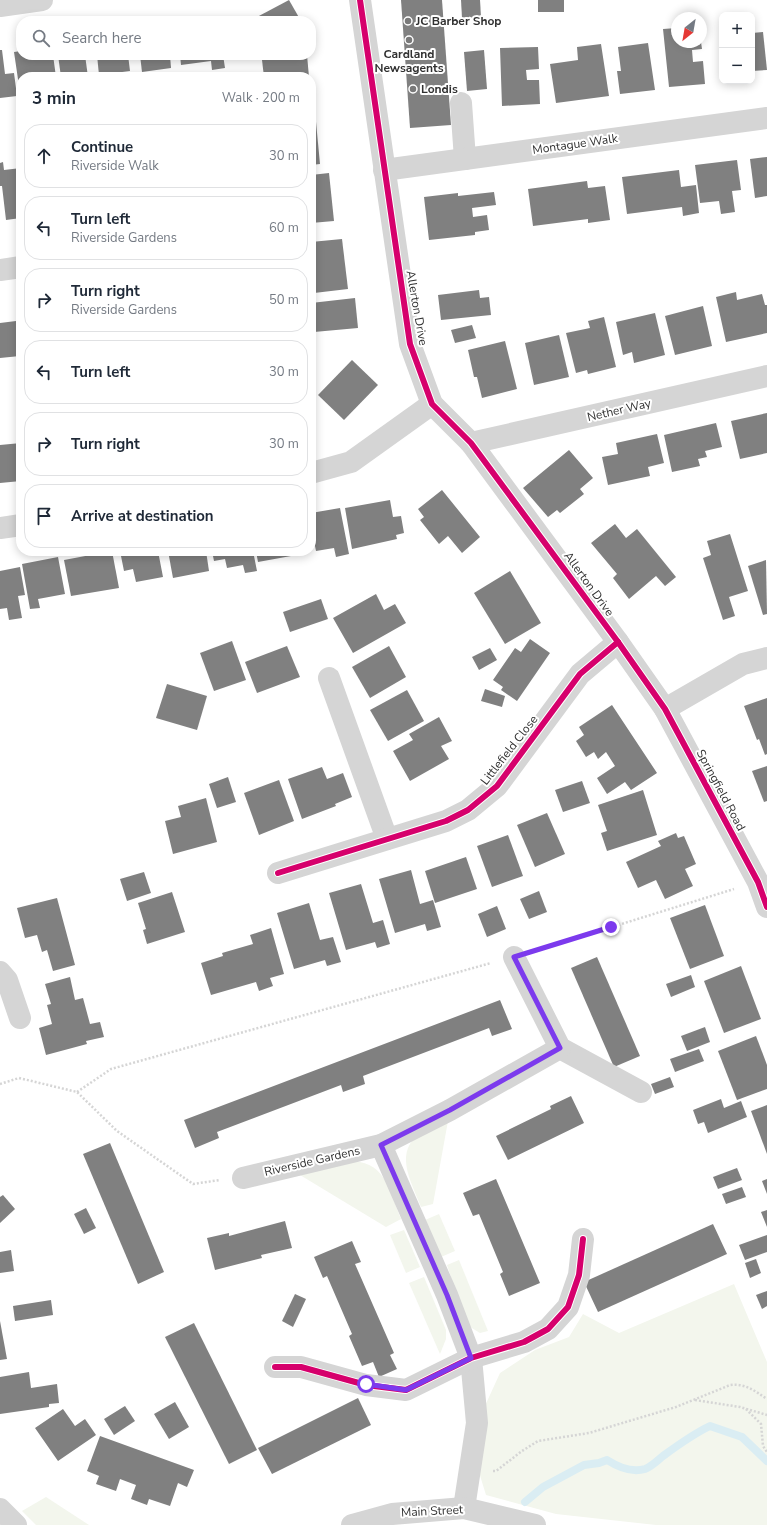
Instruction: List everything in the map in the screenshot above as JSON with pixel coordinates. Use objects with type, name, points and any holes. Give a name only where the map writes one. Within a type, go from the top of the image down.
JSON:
[{"type":"street","points":[[0,6],[42,0]]},
{"type":"street","name":"Allerton Drive","points":[[360,0],[410,344],[432,404],[471,443],[618,642],[665,709]]},
{"type":"street","points":[[461,103],[465,159]]},
{"type":"street","name":"Montague Walk","points":[[384,170],[767,118]]},
{"type":"street","points":[[0,270],[16,268]]},
{"type":"street","name":"Nether Way","points":[[471,443],[767,376]]},
{"type":"street","points":[[316,472],[350,462],[432,404]]},
{"type":"street","points":[[0,528],[16,526]]},
{"type":"street","name":"Littlefield Close","points":[[278,873],[446,821],[468,810],[497,786],[580,674],[618,642]]},
{"type":"street","points":[[665,709],[743,664],[767,658]]},
{"type":"street","points":[[329,678],[387,839]]},
{"type":"street","name":"Springfield Road","points":[[665,709],[758,882],[767,908]]},
{"type":"street","points":[[514,957],[560,1048],[641,1092]]},
{"type":"street","points":[[0,972],[7,980],[20,1018]]},
{"type":"street","name":"Riverside Gardens","points":[[243,1178],[381,1145],[450,1110],[560,1048]]},
{"type":"street","points":[[381,1145],[447,1295],[471,1358],[477,1423],[464,1508]]},
{"type":"street","points":[[275,1367],[301,1367],[366,1384],[406,1390],[471,1358],[524,1342],[548,1329],[568,1308],[579,1275],[583,1239]]},
{"type":"street","name":"Main Street","points":[[352,1525],[392,1514],[464,1508],[534,1525]]},
{"type":"street","points":[[0,1509],[16,1525]]},
{"type":"path","points":[[77,1092],[111,1069],[514,957],[758,882]]},
{"type":"path","points":[[0,1084],[19,1078],[77,1092],[117,1131],[193,1184],[243,1178]]},
{"type":"path","points":[[470,1470],[496,1471],[538,1441],[589,1433],[669,1409],[730,1385],[738,1384],[748,1386],[767,1399]]},
{"type":"path","points":[[695,1400],[746,1408],[767,1415]]},
{"type":"path","points":[[746,1408],[761,1424],[763,1446],[767,1452]]},
{"type":"shaded area","points":[[448,1121],[433,1204],[421,1207],[407,1170],[407,1152],[410,1144],[417,1136]]},
{"type":"shaded area","points":[[350,1162],[362,1163],[371,1166],[379,1172],[389,1189],[401,1219],[386,1227],[300,1175]]},
{"type":"shaded area","points":[[439,1214],[455,1251],[441,1257],[425,1220]]},
{"type":"shaded area","points":[[404,1230],[420,1267],[406,1273],[390,1235]]},
{"type":"shaded area","points":[[459,1260],[488,1331],[480,1333],[467,1325],[447,1265]]},
{"type":"shaded area","points":[[424,1277],[446,1330],[446,1339],[440,1354],[409,1283]]},
{"type":"shaded area","points":[[734,1284],[767,1362],[767,1525],[656,1525],[556,1514],[486,1495],[478,1469],[484,1408],[500,1373],[535,1350],[569,1337],[583,1314],[619,1333]]},
{"type":"shaded area","points":[[46,1497],[89,1525],[36,1525],[22,1511]]},
{"type":"building","points":[[289,0],[298,16],[259,16]]},
{"type":"building","points":[[401,0],[442,0],[451,125],[410,128]]},
{"type":"building","points":[[461,0],[480,0],[481,17],[462,18]]},
{"type":"building","points":[[538,0],[564,0],[564,12],[538,12]]},
{"type":"building","points":[[671,28],[671,48],[702,48],[692,50],[693,62],[703,61],[705,84],[669,87],[663,29]]},
{"type":"building","points":[[763,32],[767,70],[755,71],[755,33]]},
{"type":"building","points":[[648,43],[655,90],[620,94],[617,71],[621,71],[618,47]]},
{"type":"building","points":[[601,44],[609,96],[556,103],[550,64],[578,60],[577,47]]},
{"type":"building","points":[[538,47],[539,69],[526,70],[527,80],[539,80],[540,104],[502,106],[500,48]]},
{"type":"building","points":[[0,50],[2,50],[5,74],[14,73],[16,96],[0,98]]},
{"type":"building","points":[[484,50],[487,89],[467,91],[464,52]]},
{"type":"building","points":[[14,52],[16,52],[16,60],[54,60],[55,72],[17,72]]},
{"type":"building","points":[[59,60],[86,60],[87,72],[60,72]]},
{"type":"building","points":[[98,60],[129,60],[130,71],[99,72]]},
{"type":"building","points":[[141,60],[170,60],[171,68],[142,72]]},
{"type":"building","points":[[180,60],[224,60],[225,68],[212,70],[211,61],[181,65]]},
{"type":"building","points":[[262,60],[307,60],[309,72],[263,72]]},
{"type":"building","points":[[316,122],[320,164],[316,164]]},
{"type":"building","points":[[767,157],[767,196],[755,198],[750,159]]},
{"type":"building","points":[[737,160],[741,190],[732,191],[735,212],[721,214],[719,201],[700,203],[695,165]]},
{"type":"building","points":[[3,162],[4,170],[16,169],[16,219],[6,220],[2,186],[0,186],[0,163]]},
{"type":"building","points":[[679,170],[681,187],[696,185],[699,213],[683,216],[682,207],[627,214],[622,177]]},
{"type":"building","points":[[329,173],[334,221],[316,223],[316,174]]},
{"type":"building","points":[[587,181],[588,188],[605,186],[610,220],[588,223],[588,219],[533,226],[528,189]]},
{"type":"building","points":[[494,192],[496,205],[472,208],[473,217],[487,215],[489,230],[475,232],[475,235],[429,240],[424,197],[458,193],[458,196]]},
{"type":"building","points":[[342,239],[348,289],[316,293],[316,242]]},
{"type":"building","points":[[479,290],[480,298],[489,297],[491,315],[441,320],[438,295]]},
{"type":"building","points":[[736,292],[737,300],[762,294],[765,305],[767,305],[767,333],[726,342],[716,297]]},
{"type":"building","points":[[355,298],[358,328],[316,332],[316,302]]},
{"type":"building","points":[[703,306],[712,346],[675,355],[665,316]]},
{"type":"building","points":[[655,313],[665,355],[634,363],[632,352],[623,355],[616,322]]},
{"type":"building","points":[[604,317],[616,367],[588,374],[587,370],[576,373],[566,333],[590,328],[588,321]]},
{"type":"building","points":[[16,321],[16,356],[0,358],[0,323]]},
{"type":"building","points":[[472,325],[476,338],[455,343],[451,330]]},
{"type":"building","points":[[559,335],[569,377],[534,385],[525,343]]},
{"type":"building","points":[[505,341],[517,389],[482,398],[477,377],[474,377],[468,350]]},
{"type":"building","points":[[352,360],[378,385],[344,420],[318,395]]},
{"type":"building","points":[[767,413],[767,453],[740,459],[731,421]]},
{"type":"building","points":[[716,423],[722,447],[705,451],[707,457],[698,459],[700,466],[672,472],[664,435]]},
{"type":"building","points":[[657,434],[664,463],[648,467],[650,476],[608,485],[602,457],[618,454],[616,443]]},
{"type":"building","points":[[16,443],[16,481],[0,483],[0,445]]},
{"type":"building","points":[[569,450],[593,478],[580,489],[584,494],[560,513],[557,510],[548,517],[523,488]]},
{"type":"building","points":[[442,490],[480,537],[462,553],[448,536],[439,544],[420,520],[424,517],[418,509]]},
{"type":"building","points":[[390,500],[393,517],[401,516],[404,533],[396,535],[397,539],[352,549],[345,508]]},
{"type":"building","points":[[340,508],[349,554],[336,557],[334,548],[316,551],[316,512]]},
{"type":"building","points":[[615,524],[626,538],[637,529],[676,577],[665,586],[656,576],[629,599],[613,578],[617,574],[591,543]]},
{"type":"building","points":[[730,534],[748,591],[729,597],[735,616],[723,620],[703,558],[711,555],[707,541]]},
{"type":"building","points":[[85,556],[113,556],[119,588],[71,596],[64,560]]},
{"type":"building","points":[[121,556],[159,556],[163,577],[136,582],[133,569],[124,571]]},
{"type":"building","points":[[169,556],[207,556],[209,571],[173,578]]},
{"type":"building","points":[[213,556],[254,556],[257,571],[245,573],[243,565],[227,568],[225,559],[214,561]]},
{"type":"building","points":[[257,556],[291,556],[258,562]]},
{"type":"building","points":[[58,557],[65,594],[38,599],[40,608],[30,609],[22,564]]},
{"type":"building","points":[[766,560],[767,614],[763,615],[748,566]]},
{"type":"building","points":[[20,567],[25,595],[18,596],[22,618],[9,620],[7,608],[0,609],[0,571]]},
{"type":"building","points":[[510,571],[541,623],[505,644],[474,593]]},
{"type":"building","points":[[376,594],[384,610],[395,604],[406,623],[353,653],[333,618]]},
{"type":"building","points":[[321,599],[328,619],[290,632],[283,612]]},
{"type":"building","points":[[530,639],[550,653],[517,701],[501,690],[503,687],[493,680],[515,648],[521,652]]},
{"type":"building","points":[[232,641],[246,680],[214,691],[200,653]]},
{"type":"building","points":[[287,646],[300,677],[257,693],[245,662]]},
{"type":"building","points":[[389,646],[406,677],[370,698],[352,667]]},
{"type":"building","points":[[490,648],[497,660],[479,670],[472,657]]},
{"type":"building","points":[[167,684],[207,696],[197,730],[156,718]]},
{"type":"building","points":[[485,689],[505,696],[502,707],[481,701]]},
{"type":"building","points":[[407,690],[424,721],[388,741],[370,710]]},
{"type":"building","points":[[767,698],[767,754],[765,755],[759,739],[757,740],[744,706]]},
{"type":"building","points":[[612,705],[657,773],[631,790],[625,782],[607,794],[597,778],[615,766],[606,752],[598,759],[594,752],[586,757],[576,741],[584,735],[579,727]]},
{"type":"building","points":[[439,717],[452,741],[441,746],[449,759],[410,781],[393,751],[413,740],[409,734]]},
{"type":"building","points":[[767,766],[767,801],[764,802],[752,771]]},
{"type":"building","points":[[322,767],[327,779],[343,773],[352,797],[335,804],[336,806],[302,819],[288,779]]},
{"type":"building","points":[[228,777],[236,802],[217,808],[209,784]]},
{"type":"building","points":[[279,780],[294,821],[259,835],[244,793]]},
{"type":"building","points":[[582,781],[590,803],[563,812],[555,790]]},
{"type":"building","points":[[643,790],[657,835],[607,851],[601,833],[607,831],[598,805]]},
{"type":"building","points":[[206,798],[217,842],[173,854],[165,821],[181,817],[178,806]]},
{"type":"building","points":[[547,813],[565,854],[535,867],[517,825]]},
{"type":"building","points":[[676,833],[678,838],[684,836],[696,864],[685,869],[693,886],[665,899],[656,880],[638,888],[626,862],[661,846],[658,841]]},
{"type":"building","points":[[508,835],[523,876],[492,887],[477,846]]},
{"type":"building","points":[[466,857],[477,889],[435,903],[425,871]]},
{"type":"building","points":[[411,870],[420,904],[433,900],[441,927],[427,931],[425,924],[395,933],[379,879]]},
{"type":"building","points":[[144,872],[151,893],[127,901],[120,879]]},
{"type":"building","points":[[361,884],[373,923],[383,920],[390,944],[377,948],[375,942],[346,950],[329,893]]},
{"type":"building","points":[[539,891],[547,912],[529,919],[520,899]]},
{"type":"building","points":[[172,892],[185,932],[147,944],[143,930],[146,929],[138,903]]},
{"type":"building","points":[[57,898],[75,965],[53,971],[47,950],[42,952],[37,935],[25,938],[17,908]]},
{"type":"building","points":[[309,903],[320,940],[333,937],[341,962],[327,966],[325,960],[294,969],[277,913]]},
{"type":"building","points":[[705,905],[724,956],[690,969],[670,918]]},
{"type":"building","points":[[497,906],[506,929],[487,937],[478,914]]},
{"type":"building","points":[[271,928],[284,974],[270,978],[273,986],[259,991],[256,982],[211,995],[201,963],[223,956],[222,953],[253,944],[250,935]]},
{"type":"building","points":[[597,957],[640,1056],[614,1067],[571,968]]},
{"type":"building","points":[[741,966],[761,1019],[724,1033],[704,981]]},
{"type":"building","points":[[691,975],[695,987],[671,997],[666,984]]},
{"type":"building","points":[[70,977],[75,1000],[83,998],[90,1024],[100,1022],[104,1037],[86,1041],[87,1044],[46,1055],[39,1028],[52,1024],[47,1005],[51,1004],[45,984]]},
{"type":"building","points":[[500,1000],[512,1029],[492,1036],[489,1028],[363,1076],[365,1084],[343,1092],[341,1085],[217,1132],[219,1138],[195,1148],[184,1120]]},
{"type":"building","points":[[705,1027],[710,1042],[687,1051],[681,1036]]},
{"type":"building","points":[[756,1036],[767,1065],[767,1089],[737,1100],[718,1051]]},
{"type":"building","points":[[699,1049],[704,1061],[675,1072],[670,1059]]},
{"type":"building","points":[[670,1077],[674,1087],[655,1094],[651,1084]]},
{"type":"building","points":[[571,1096],[584,1123],[508,1160],[496,1136],[551,1109],[550,1106]]},
{"type":"building","points":[[721,1099],[724,1108],[741,1101],[747,1117],[708,1133],[704,1122],[698,1124],[693,1110]]},
{"type":"building","points":[[767,1105],[767,1154],[751,1111]]},
{"type":"building","points":[[110,1143],[164,1272],[138,1284],[83,1154]]},
{"type":"building","points":[[737,1168],[742,1180],[718,1189],[713,1177]]},
{"type":"building","points":[[496,1179],[540,1283],[509,1296],[500,1274],[503,1272],[479,1214],[473,1216],[463,1193]]},
{"type":"building","points":[[767,1179],[767,1194],[762,1181]]},
{"type":"building","points":[[742,1187],[746,1197],[726,1204],[722,1194]]},
{"type":"building","points":[[3,1195],[15,1209],[0,1223],[0,1197]]},
{"type":"building","points":[[86,1208],[96,1228],[84,1234],[74,1214]]},
{"type":"building","points":[[767,1210],[767,1227],[761,1212]]},
{"type":"building","points":[[285,1221],[292,1248],[261,1255],[262,1258],[215,1270],[207,1238],[229,1233],[229,1236]]},
{"type":"building","points":[[713,1224],[727,1254],[598,1312],[584,1282]]},
{"type":"building","points":[[767,1235],[767,1252],[745,1260],[739,1245]]},
{"type":"building","points":[[352,1241],[361,1262],[355,1264],[394,1353],[390,1355],[397,1369],[379,1377],[373,1362],[362,1366],[349,1336],[352,1334],[327,1276],[323,1278],[314,1257]]},
{"type":"building","points":[[11,1250],[14,1271],[0,1273],[0,1252]]},
{"type":"building","points":[[756,1259],[761,1273],[750,1278],[745,1263]]},
{"type":"building","points":[[767,1291],[767,1306],[762,1309],[756,1295]]},
{"type":"building","points":[[295,1294],[306,1299],[293,1327],[282,1321]]},
{"type":"building","points":[[51,1300],[53,1315],[15,1321],[13,1306]]},
{"type":"building","points":[[0,1321],[7,1359],[0,1360]]},
{"type":"building","points":[[194,1323],[257,1450],[229,1464],[165,1337]]},
{"type":"building","points":[[29,1372],[31,1388],[57,1384],[59,1403],[49,1404],[49,1407],[0,1414],[0,1377]]},
{"type":"building","points":[[358,1398],[371,1425],[272,1474],[258,1448]]},
{"type":"building","points":[[175,1402],[189,1427],[169,1439],[154,1414]]},
{"type":"building","points":[[125,1406],[135,1421],[114,1435],[104,1419]]},
{"type":"building","points":[[63,1409],[75,1426],[85,1419],[96,1435],[58,1461],[35,1428]]},
{"type":"building","points":[[100,1436],[194,1470],[187,1487],[178,1483],[170,1506],[149,1499],[147,1505],[131,1499],[136,1485],[120,1479],[116,1491],[96,1484],[99,1476],[87,1471]]},
{"type":"waterway","points":[[525,1502],[543,1487],[584,1465],[599,1463],[607,1460],[625,1469],[645,1469],[686,1440],[710,1426],[742,1437],[767,1461]]},
{"type":"cycle path","points":[[360,0],[410,344],[432,404],[471,443],[618,642],[665,709],[758,882],[767,907]]},
{"type":"cycle path","points":[[278,873],[446,821],[468,810],[497,786],[580,674],[618,642]]},
{"type":"cycle path","points":[[275,1367],[301,1367],[366,1385],[406,1390],[471,1358],[524,1342],[548,1329],[568,1307],[579,1275],[583,1239]]},
{"type":"place","name":"JC Barber Shop","points":[[408,21]]},
{"type":"place","name":"Cardland Newsagents","points":[[409,40]]},
{"type":"place","name":"Londis","points":[[413,89]]},
{"type":"route","points":[[366,1384],[406,1390],[471,1358],[447,1295],[381,1145],[450,1110],[560,1048],[514,957],[611,927]]}]
